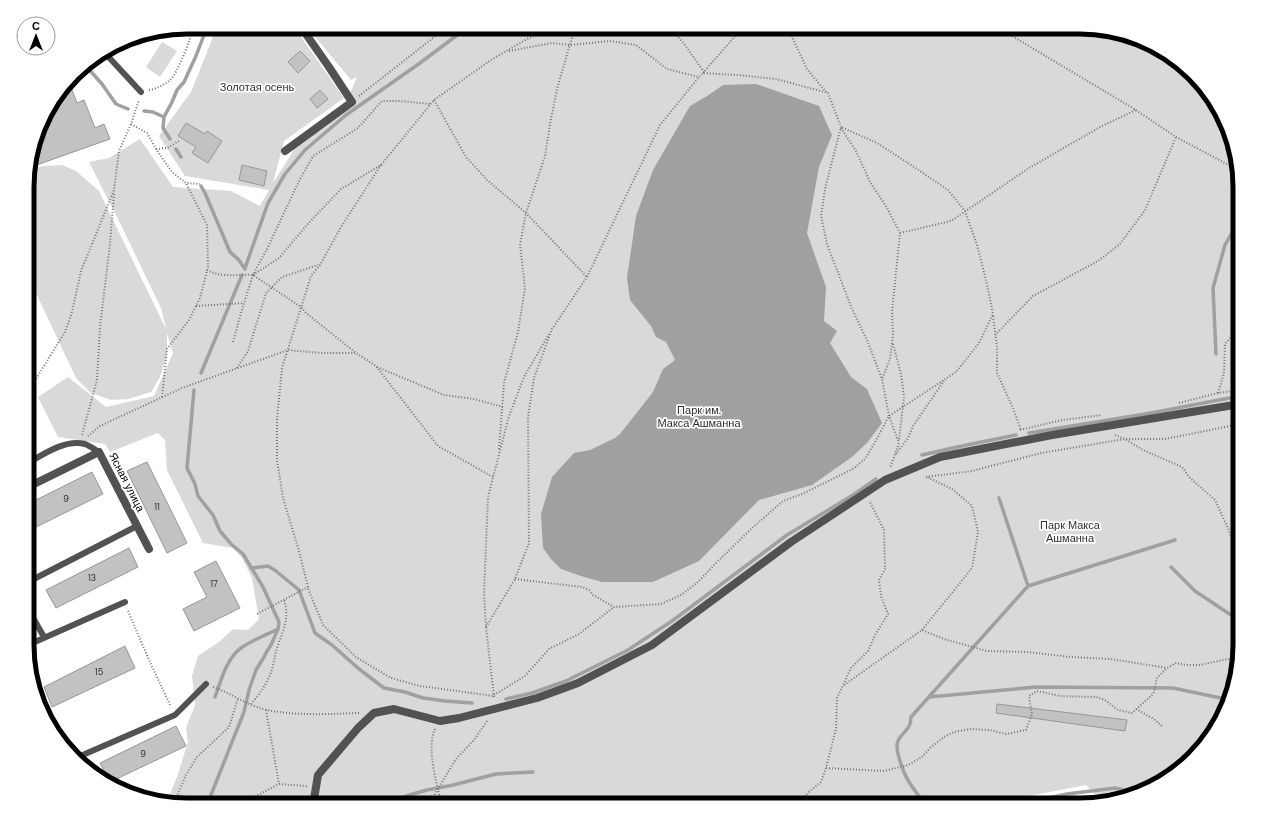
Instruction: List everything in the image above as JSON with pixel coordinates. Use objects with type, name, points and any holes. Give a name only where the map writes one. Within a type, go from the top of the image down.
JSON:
[{"type":"street","points":[[285,151],[352,102],[306,34]]},
{"type":"street","points":[[314,798],[318,775],[358,728],[374,713],[394,709],[440,721],[459,718],[537,698],[578,683],[652,645],[791,542],[885,480],[940,457],[1052,435],[1233,405]]},
{"type":"street","name":"Ясная улица","points":[[34,484],[99,452],[149,549]]},
{"type":"lane","points":[[108,56],[141,92]]},
{"type":"lane","points":[[34,460],[66,444],[86,444],[99,452]]},
{"type":"lane","points":[[34,579],[137,526]]},
{"type":"lane","points":[[34,642],[125,602]]},
{"type":"lane","points":[[34,620],[44,637]]},
{"type":"lane","points":[[81,755],[175,715],[206,684]]},
{"type":"path","points":[[80,443],[97,380],[100,327],[119,151],[131,124],[141,92],[156,89],[170,80],[184,56],[192,34]]},
{"type":"path","points":[[352,102],[438,34]]},
{"type":"path","points":[[538,34],[491,60],[434,100],[382,164],[341,227],[320,265],[311,276],[282,368],[277,419],[277,460],[283,498],[308,587],[323,625],[356,657],[391,678],[420,686],[494,696],[525,676],[549,649],[579,634],[614,607]]},
{"type":"path","points":[[499,456],[504,383],[518,332],[525,288],[520,245],[526,213],[545,156],[557,90],[573,34]]},
{"type":"path","points":[[675,34],[682,41],[704,72],[776,79],[827,93]]},
{"type":"path","points":[[432,798],[456,759],[474,740],[496,709],[486,627],[484,593],[488,497],[509,416],[524,377],[552,329],[587,277],[660,125],[699,76],[736,34]]},
{"type":"path","points":[[791,34],[807,70],[827,93],[841,127],[856,151],[870,182],[886,206],[900,233],[892,312],[893,335],[890,359],[882,379]]},
{"type":"path","points":[[1009,34],[1136,110],[1176,137],[1232,167]]},
{"type":"path","points":[[507,51],[552,43],[570,45],[610,41],[636,45],[667,69],[699,76]]},
{"type":"path","points":[[434,100],[466,157],[487,180],[526,213],[587,277]]},
{"type":"path","points":[[233,342],[253,275],[268,249],[299,181],[313,156],[358,128],[382,101],[430,104]]},
{"type":"path","points":[[900,233],[951,221],[1029,168],[1100,127],[1136,110]]},
{"type":"path","points":[[131,124],[147,133],[172,172],[186,182],[200,184]]},
{"type":"path","points":[[841,127],[876,143],[948,190],[965,211],[977,245],[993,314],[997,373],[1013,408],[1024,441]]},
{"type":"path","points":[[841,127],[825,189],[821,216],[827,244],[852,309],[867,340],[882,379],[889,416],[899,442]]},
{"type":"path","points":[[995,335],[1032,296],[1098,261],[1120,244],[1145,210],[1176,137]]},
{"type":"path","points":[[156,149],[167,148],[180,141]]},
{"type":"path","points":[[253,275],[279,258],[306,226],[341,189],[382,164]]},
{"type":"path","points":[[162,397],[167,349],[189,320],[200,298],[207,270],[207,225],[186,182]]},
{"type":"path","points":[[34,384],[65,332],[72,312],[81,271],[114,190]]},
{"type":"path","points":[[237,369],[248,351],[266,293],[282,277],[320,265]]},
{"type":"path","points":[[207,270],[226,275],[253,275],[301,307],[306,313],[356,353],[376,366],[444,395],[474,399],[503,407]]},
{"type":"path","points":[[196,306],[244,302]]},
{"type":"path","points":[[515,579],[582,587],[589,590],[593,596],[614,607],[661,604],[681,596],[698,582],[750,530],[783,501],[809,491],[853,469],[865,459],[889,416],[956,372],[979,343],[993,314]]},
{"type":"path","points":[[486,627],[515,579],[529,543],[528,417],[534,378],[552,329]]},
{"type":"path","points":[[1218,393],[1224,373],[1225,344],[1233,334]]},
{"type":"path","points":[[885,480],[899,442],[904,397],[901,374],[892,343]]},
{"type":"path","points":[[80,443],[100,426],[162,397],[205,379],[288,350],[321,353],[356,353]]},
{"type":"path","points":[[376,366],[438,446],[493,477]]},
{"type":"path","points":[[895,455],[908,438],[913,426],[944,380]]},
{"type":"path","points":[[1176,404],[1218,393],[1233,391]]},
{"type":"path","points":[[1020,430],[1062,420],[1104,415]]},
{"type":"path","points":[[926,477],[972,471],[1041,453],[1125,439],[1165,440],[1233,425]]},
{"type":"path","points":[[1111,434],[1125,439],[1156,456],[1182,467],[1189,477],[1215,500],[1233,542]]},
{"type":"path","points":[[842,686],[922,630],[972,568],[978,532],[972,506],[952,490],[912,469]]},
{"type":"path","points":[[803,798],[821,782],[826,768],[836,729],[837,698],[842,686],[851,668],[868,651],[875,635],[888,614],[881,596],[878,580],[885,569],[884,530],[870,502],[874,496]]},
{"type":"path","points":[[257,614],[308,587]]},
{"type":"path","points":[[252,704],[259,695],[272,671],[285,625],[287,609],[284,600]]},
{"type":"path","points":[[125,602],[149,660],[175,715]]},
{"type":"path","points":[[922,630],[944,639],[987,650],[1111,659],[1167,668]]},
{"type":"path","points":[[826,768],[884,771],[908,765],[922,757],[931,747],[944,737],[954,732],[970,729],[989,730],[1006,734],[1026,730],[1032,714],[1029,696],[1037,691],[1060,696],[1096,697],[1105,700],[1118,710],[1132,713],[1154,692],[1157,678],[1167,668],[1176,663],[1199,665],[1233,659]]},
{"type":"path","points":[[216,688],[266,710],[305,714],[374,713]]},
{"type":"path","points":[[176,798],[186,775],[198,757],[229,727],[239,699]]},
{"type":"path","points":[[1136,709],[1154,719],[1163,727]]},
{"type":"path","points":[[266,710],[279,784]]},
{"type":"path","points":[[440,721],[434,730],[432,756],[440,798]]},
{"type":"path","points":[[252,798],[279,784],[316,787]]},
{"type":"green space","name":"Парк Макса Ашманна","points":[[214,34],[299,34],[344,98],[284,141],[273,183],[300,140],[345,105],[357,77],[351,80],[313,34],[1090,34],[1120,39],[1157,54],[1181,72],[1195,86],[1213,110],[1228,147],[1233,177],[1233,655],[1228,685],[1213,722],[1195,746],[1181,760],[1157,778],[1120,793],[1097,797],[1086,785],[1018,798],[171,797],[170,794],[188,742],[186,728],[195,705],[192,676],[198,656],[220,641],[233,629],[248,630],[259,619],[252,578],[242,558],[233,548],[203,543],[167,470],[165,440],[158,433],[110,452],[105,444],[58,437],[38,397],[68,377],[106,407],[154,396],[173,353],[167,333],[167,356],[160,377],[151,392],[128,399],[111,400],[91,393],[76,378],[34,289],[34,177],[35,168],[43,166],[62,165],[76,171],[99,191],[166,329],[161,308],[89,162],[109,158],[140,139],[173,187],[231,191],[260,206],[269,190],[185,176],[159,136],[191,92]]},
{"type":"green space","points":[[162,42],[177,51],[160,77],[146,67]]},
{"type":"shaded area","points":[[756,84],[819,106],[832,135],[819,167],[807,233],[826,287],[824,321],[837,331],[830,343],[851,377],[867,389],[882,423],[867,443],[852,457],[812,485],[759,500],[699,561],[653,582],[602,582],[561,569],[543,548],[541,514],[552,477],[574,453],[590,450],[620,434],[653,392],[663,369],[675,360],[666,342],[656,337],[651,326],[630,300],[627,278],[636,216],[653,170],[690,106],[723,85]]},
{"type":"building","points":[[300,51],[310,61],[298,73],[288,62]]},
{"type":"building","points":[[71,87],[77,103],[84,100],[95,128],[104,124],[110,139],[35,165],[42,138],[54,110]]},
{"type":"building","points":[[320,90],[328,99],[317,108],[310,99]]},
{"type":"building","points":[[186,123],[205,134],[207,131],[222,141],[208,163],[192,153],[196,147],[178,136]]},
{"type":"building","points":[[242,165],[267,171],[264,186],[239,180]]},
{"type":"building","points":[[147,462],[187,543],[167,553],[127,471]]},
{"type":"building","points":[[92,472],[103,494],[34,528],[34,501]]},
{"type":"building","points":[[129,548],[138,567],[56,608],[46,590]]},
{"type":"building","points":[[216,561],[240,608],[194,631],[183,609],[207,597],[194,572]]},
{"type":"building","points":[[125,646],[135,668],[52,707],[44,687]]},
{"type":"building","points":[[997,704],[1127,720],[1125,731],[996,713]]},
{"type":"building","points":[[176,726],[186,746],[114,780],[107,775],[100,763]]},
{"type":"waterway","points":[[170,139],[163,128],[164,117],[177,90],[184,82],[204,34]]},
{"type":"waterway","points":[[245,268],[268,203],[285,174],[305,150],[346,115],[459,34]]},
{"type":"waterway","points":[[89,70],[102,84],[116,104],[128,109]]},
{"type":"waterway","points":[[144,111],[153,112],[164,117]]},
{"type":"waterway","points":[[176,149],[181,157]]},
{"type":"waterway","points":[[201,186],[230,252],[238,259],[245,269]]},
{"type":"waterway","points":[[1216,354],[1213,288],[1225,245],[1233,231]]},
{"type":"waterway","points":[[201,373],[242,275]]},
{"type":"waterway","points":[[194,390],[187,468],[195,484],[198,496],[213,515],[220,531],[231,544],[243,554],[263,587],[279,622],[278,629],[271,645],[256,670],[249,690],[244,712],[210,798]]},
{"type":"waterway","points":[[1029,433],[1151,413],[1233,397]]},
{"type":"waterway","points":[[922,455],[1016,435]]},
{"type":"waterway","points":[[506,699],[532,693],[566,681],[628,650],[672,621],[787,535],[853,495],[876,479]]},
{"type":"waterway","points":[[999,498],[1028,586]]},
{"type":"waterway","points":[[920,798],[909,782],[900,762],[897,750],[898,741],[910,725],[911,717],[1028,586],[1175,540]]},
{"type":"waterway","points":[[251,568],[268,566],[299,590],[315,633],[332,645],[359,669],[384,688],[405,692],[423,698],[472,703]]},
{"type":"waterway","points":[[1171,567],[1195,591],[1233,616]]},
{"type":"waterway","points":[[215,697],[231,658],[241,648],[250,642],[278,629]]},
{"type":"waterway","points":[[929,697],[1036,687],[1173,688],[1223,699]]},
{"type":"waterway","points":[[402,798],[427,790],[496,774],[533,772]]},
{"type":"waterway","points":[[1048,798],[1115,788],[1127,791]]},
{"type":"park label","name":"Золотая осень","points":[[257,87]]},
{"type":"park label","name":"Парк им. Макса Ашманна","points":[[699,416]]}]
